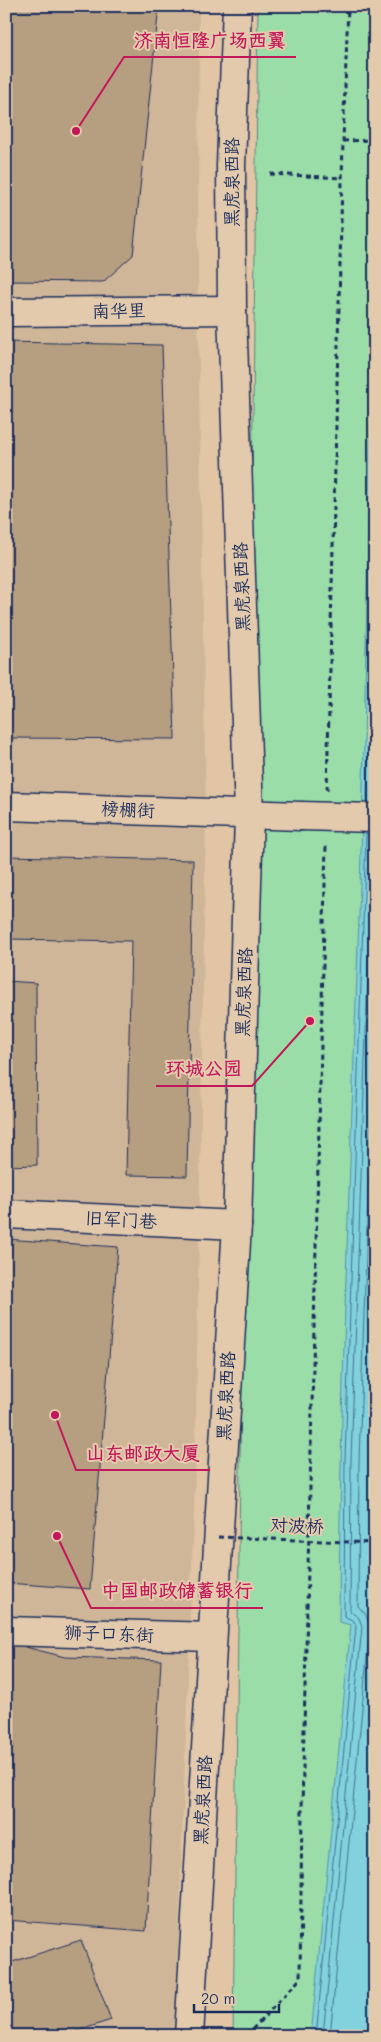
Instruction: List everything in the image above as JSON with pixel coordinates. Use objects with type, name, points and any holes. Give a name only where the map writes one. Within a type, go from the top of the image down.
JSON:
[{"type":"street","name":"黑虎泉西路","points":[[189,2036],[236,1225],[249,815],[232,310],[230,166],[237,6]]},
{"type":"street","name":"南华里","points":[[6,312],[232,310]]},
{"type":"street","name":"榜棚街","points":[[6,806],[375,818]]},
{"type":"street","name":"旧军门巷","points":[[6,1214],[236,1225]]},
{"type":"street","name":"狮子口东街","points":[[6,1631],[212,1637]]},
{"type":"path","points":[[327,794],[348,6]]},
{"type":"path","points":[[343,141],[375,140]]},
{"type":"path","points":[[270,174],[342,178]]},
{"type":"path","points":[[246,2036],[300,1979],[303,1759],[326,834]]},
{"type":"path","name":"对波桥","points":[[218,1537],[375,1542]]},
{"type":"shaded area","points":[[6,6],[199,6],[198,310],[206,813],[195,1482],[175,2036],[6,2036]]},
{"type":"green space","points":[[258,6],[375,6],[375,2036],[233,2036]]},
{"type":"water","points":[[375,275],[375,2036],[311,2036],[351,1625],[339,1622],[340,1522],[362,823]]},
{"type":"building","points":[[6,6],[159,6],[133,255],[103,282],[6,281]]},
{"type":"building","points":[[6,342],[162,345],[175,739],[6,738]]},
{"type":"building","points":[[6,856],[193,860],[187,1176],[126,1175],[131,941],[6,939]]},
{"type":"building","points":[[6,981],[36,983],[37,1165],[6,1166]]},
{"type":"building","points":[[6,1239],[118,1247],[90,1589],[6,1583]]},
{"type":"building","points":[[6,1642],[65,1657],[161,1660],[146,1931],[6,1920]]},
{"type":"building","points":[[81,1940],[111,2020],[62,2036],[6,2036],[6,1964]]},
{"type":"place","name":"济南恒隆广场西翼","points":[[76,131]]},
{"type":"place","name":"环城公园","points":[[310,1021]]},
{"type":"place","name":"山东邮政大厦","points":[[55,1415]]},
{"type":"place","name":"中国邮政储蓄银行","points":[[57,1536]]}]
